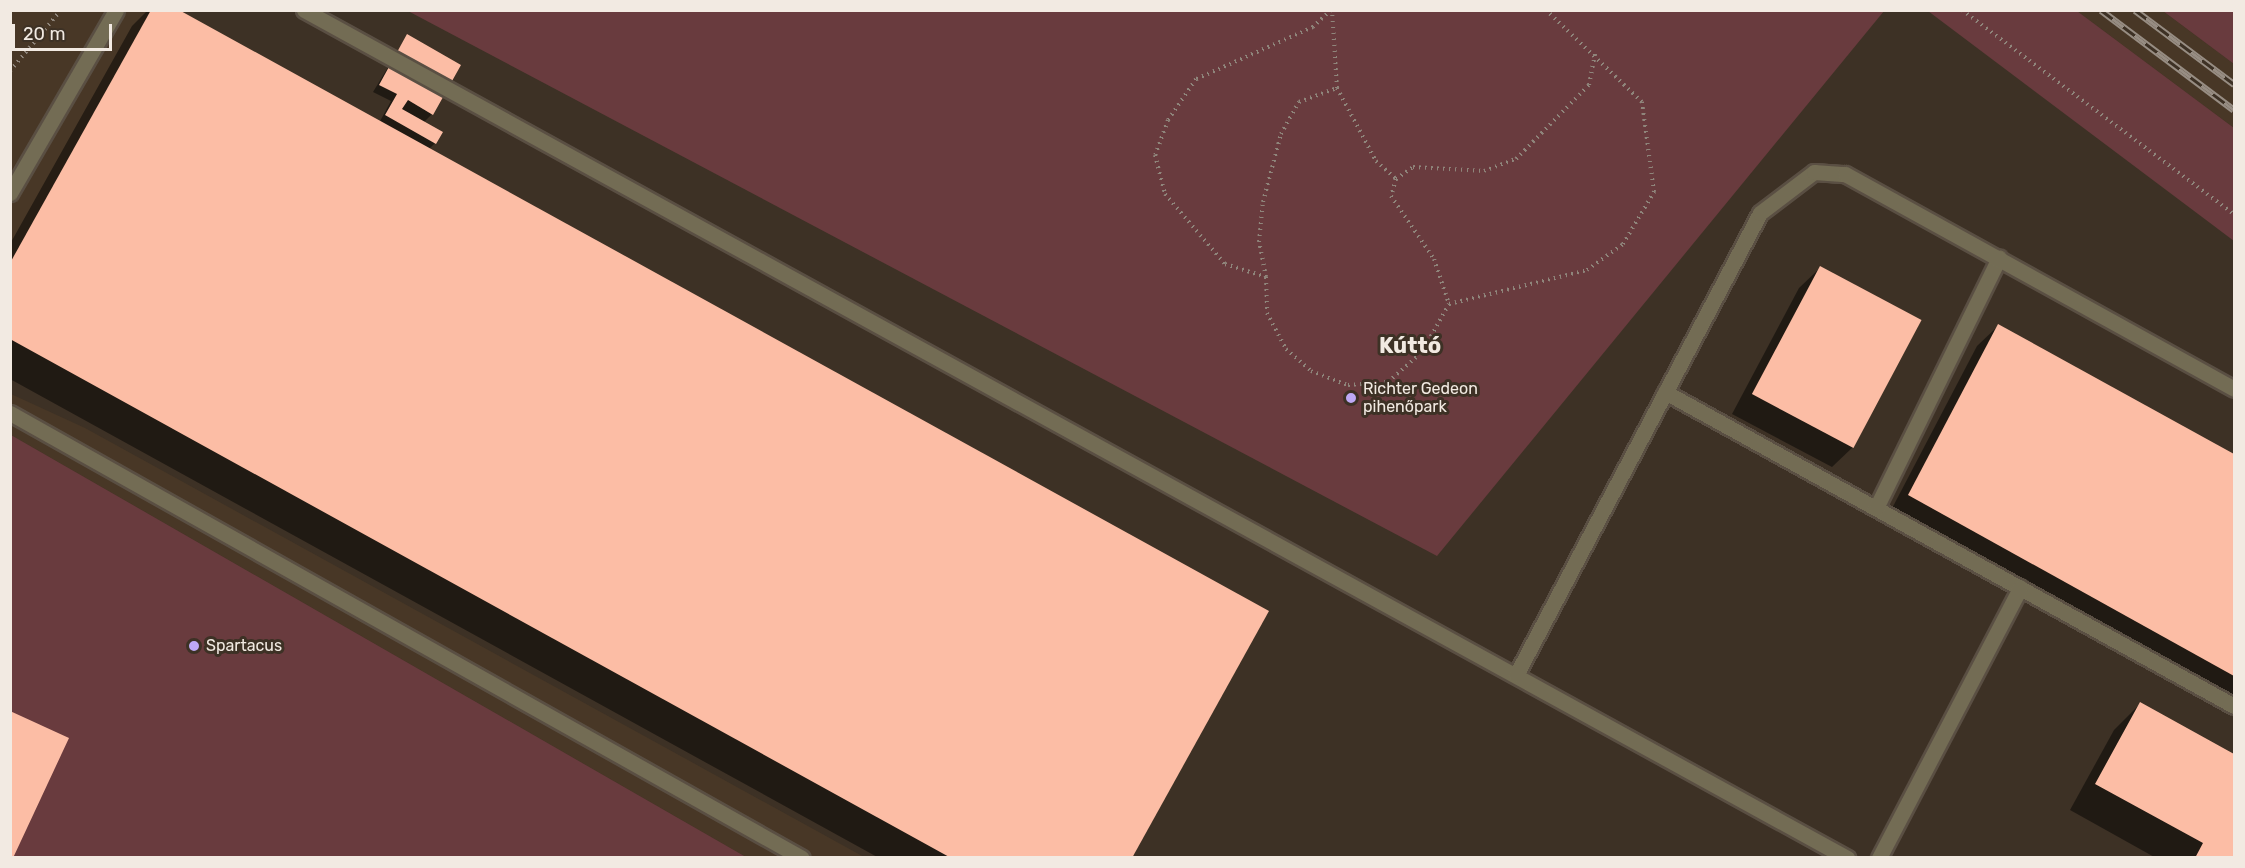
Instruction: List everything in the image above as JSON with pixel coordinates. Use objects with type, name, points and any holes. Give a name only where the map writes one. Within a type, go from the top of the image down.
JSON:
[{"type":"lane","points":[[10,193],[116,10]]},
{"type":"lane","points":[[303,10],[1847,858]]},
{"type":"lane","points":[[1516,675],[1760,213],[1814,172],[1845,174],[2235,389]]},
{"type":"lane","points":[[1876,508],[1999,258]]},
{"type":"lane","points":[[1665,392],[2235,706]]},
{"type":"lane","points":[[10,413],[802,858]]},
{"type":"lane","points":[[1879,858],[2020,588]]},
{"type":"path","points":[[10,71],[61,10]]},
{"type":"path","points":[[1331,10],[1337,88],[1376,161],[1396,179]]},
{"type":"path","points":[[1266,278],[1224,264],[1165,194],[1155,154],[1168,120],[1196,79],[1313,27],[1331,10]]},
{"type":"path","points":[[1337,88],[1299,102],[1281,134],[1259,242],[1266,278],[1267,313],[1286,349],[1311,371],[1348,385],[1388,382],[1422,352],[1449,304],[1587,270],[1623,244],[1654,192],[1642,102],[1595,54],[1546,10]]},
{"type":"path","points":[[1962,10],[2235,214]]},
{"type":"path","points":[[1449,304],[1434,259],[1391,196],[1396,179],[1413,167],[1484,171],[1516,159],[1589,85],[1595,54]]},
{"type":"shaded area","name":"Richter Gedeon pihenőpark","points":[[1884,10],[1437,556],[408,11]]},
{"type":"shaded area","points":[[11,11],[151,11],[11,263]]},
{"type":"shaded area","points":[[1928,11],[2077,11],[2234,128],[2234,241]]},
{"type":"shaded area","points":[[2077,11],[2163,11],[2234,64],[2234,128]]},
{"type":"shaded area","points":[[2163,11],[2234,11],[2234,64]]},
{"type":"shaded area","points":[[11,394],[85,428],[864,857],[746,857],[11,435]]},
{"type":"shaded area","name":"Spartacus","points":[[11,435],[746,857],[11,857]]},
{"type":"building","points":[[151,10],[179,10],[1269,611],[1132,858],[951,858],[10,339],[10,263]]},
{"type":"building","points":[[407,34],[461,65],[433,115],[408,100],[402,109],[443,132],[436,144],[385,115],[397,94],[379,85]]},
{"type":"building","points":[[1820,266],[1922,320],[1853,448],[1752,394]]},
{"type":"building","points":[[1998,324],[2234,454],[2234,676],[1908,495]]},
{"type":"building","points":[[2140,702],[2234,754],[2234,858],[2195,858],[2203,843],[2095,784]]},
{"type":"building","points":[[10,711],[69,738],[13,858],[10,858]]},
{"type":"railway","points":[[2101,10],[2234,110]]},
{"type":"railway","points":[[2135,10],[2234,84]]},
{"type":"place","name":"Richter Gedeon pihenőpark","points":[[1351,398]]},
{"type":"place","name":"Spartacus","points":[[194,646]]},
{"type":"district","name":"Kúttó","points":[[1410,346]]}]
